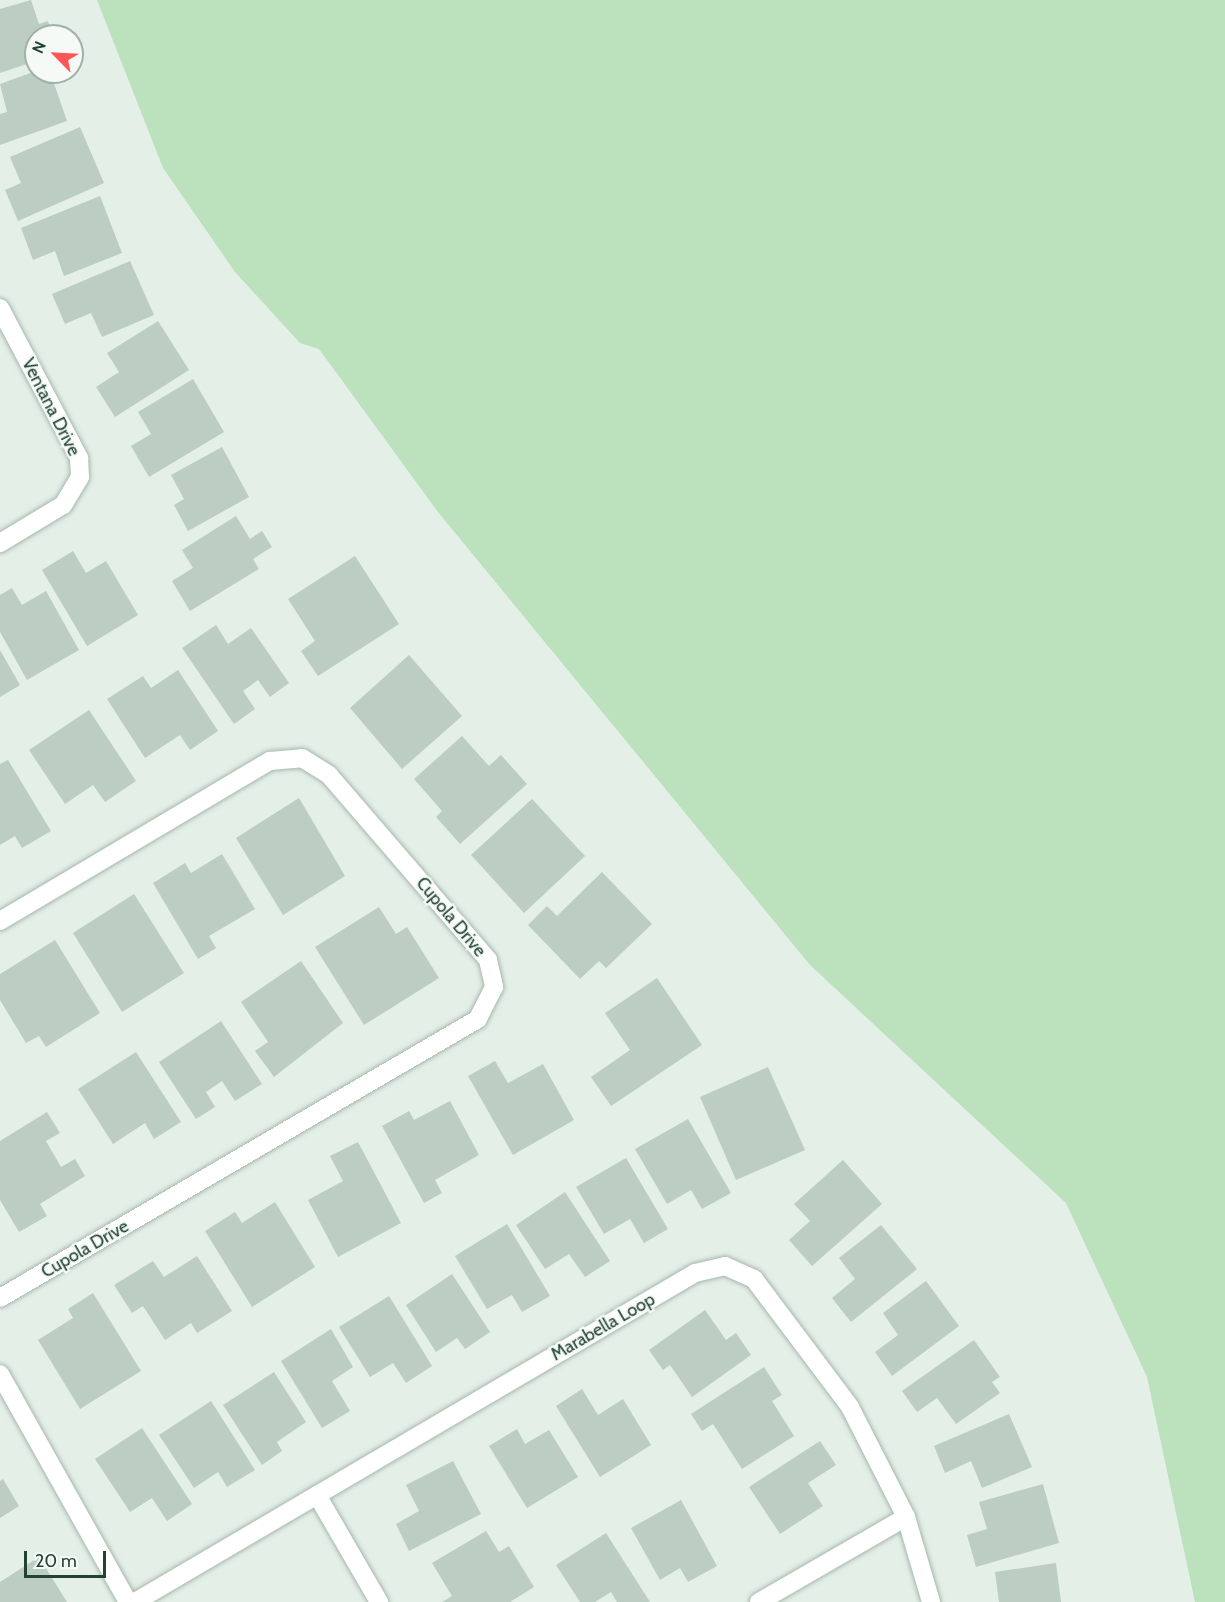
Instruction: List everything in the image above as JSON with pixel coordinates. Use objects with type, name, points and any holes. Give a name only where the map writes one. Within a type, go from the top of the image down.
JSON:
[{"type":"street","name":"Ventana Drive","points":[[0,308],[6,335],[79,458],[80,477],[63,505],[0,543]]},
{"type":"street","name":"Cupola Drive","points":[[0,921],[270,761],[302,758],[329,775],[488,960],[494,987],[478,1019],[0,1298]]},
{"type":"street","name":"Marabella Loop","points":[[135,1602],[694,1273],[725,1266],[754,1279],[818,1359],[878,1457],[906,1517],[931,1602]]},
{"type":"street","points":[[0,1374],[128,1602]]},
{"type":"street","points":[[317,1495],[379,1602]]},
{"type":"street","points":[[759,1602],[906,1517]]},
{"type":"green space","points":[[97,0],[1225,0],[1225,1602],[1195,1602],[1147,1377],[1066,1203],[810,965],[438,512],[319,349],[300,343],[235,272],[163,168]]},
{"type":"building","points":[[31,0],[39,24],[24,24],[24,65],[0,73],[0,9]]},
{"type":"building","points":[[24,75],[24,84],[54,84],[67,121],[0,145],[0,114],[7,112],[0,84]]},
{"type":"building","points":[[80,127],[104,183],[18,221],[5,190],[21,183],[10,157]]},
{"type":"building","points":[[100,196],[122,253],[64,276],[55,251],[33,260],[21,228]]},
{"type":"building","points":[[130,261],[154,315],[102,337],[91,313],[65,324],[52,294]]},
{"type":"building","points":[[158,321],[189,370],[115,417],[96,387],[119,372],[107,353]]},
{"type":"building","points":[[193,379],[224,432],[149,477],[131,446],[151,434],[138,412]]},
{"type":"building","points":[[222,447],[249,497],[188,531],[174,505],[184,499],[171,475]]},
{"type":"building","points":[[236,516],[250,539],[262,531],[272,547],[253,559],[259,569],[190,611],[172,581],[193,568],[182,550]]},
{"type":"building","points":[[73,551],[86,573],[106,561],[138,615],[87,646],[42,570]]},
{"type":"building","points":[[355,556],[399,624],[318,676],[301,651],[315,641],[288,599]]},
{"type":"building","points":[[12,588],[22,605],[46,591],[79,650],[27,680],[0,632],[0,595]]},
{"type":"building","points":[[216,625],[228,644],[251,628],[289,683],[270,697],[258,680],[243,691],[255,709],[234,724],[182,648]]},
{"type":"building","points":[[0,650],[20,685],[0,697]]},
{"type":"building","points":[[409,655],[462,716],[402,769],[350,708]]},
{"type":"building","points":[[178,670],[218,731],[190,750],[180,735],[145,758],[107,699],[143,676],[151,688]]},
{"type":"building","points":[[89,710],[136,781],[105,802],[93,785],[65,804],[29,750]]},
{"type":"building","points":[[462,736],[489,766],[501,755],[527,784],[460,844],[436,817],[442,811],[414,779]]},
{"type":"building","points":[[8,760],[51,831],[22,848],[15,836],[0,845],[0,764]]},
{"type":"building","points":[[299,798],[345,876],[283,915],[236,838]]},
{"type":"building","points":[[532,799],[585,856],[524,913],[471,855]]},
{"type":"building","points":[[222,854],[255,909],[209,936],[216,948],[198,959],[153,883],[185,863],[191,873]]},
{"type":"building","points":[[602,872],[652,924],[606,968],[599,961],[580,979],[528,925],[547,906],[557,916]]},
{"type":"building","points":[[134,894],[184,973],[122,1012],[73,933]]},
{"type":"building","points":[[379,907],[396,934],[407,927],[439,978],[364,1025],[315,947]]},
{"type":"building","points":[[55,940],[100,1013],[46,1047],[39,1036],[26,1043],[0,1000],[0,974]]},
{"type":"building","points":[[301,961],[343,1023],[274,1077],[255,1051],[268,1042],[241,1002]]},
{"type":"building","points":[[657,978],[702,1045],[611,1106],[591,1077],[630,1050],[605,1013]]},
{"type":"building","points":[[221,1021],[262,1084],[235,1101],[222,1081],[206,1092],[215,1107],[196,1119],[159,1062]]},
{"type":"building","points":[[136,1052],[181,1122],[154,1139],[145,1123],[113,1144],[78,1089]]},
{"type":"building","points":[[495,1061],[508,1083],[543,1064],[574,1120],[513,1155],[468,1076]]},
{"type":"building","points":[[768,1067],[805,1150],[736,1180],[700,1097]]},
{"type":"building","points":[[450,1101],[479,1155],[435,1180],[442,1193],[424,1203],[382,1126],[409,1111],[414,1120]]},
{"type":"building","points":[[47,1112],[60,1133],[46,1141],[61,1167],[75,1159],[85,1176],[40,1204],[47,1216],[19,1232],[0,1200],[0,1141]]},
{"type":"building","points":[[688,1119],[731,1193],[702,1209],[691,1190],[667,1204],[635,1149]]},
{"type":"building","points":[[358,1142],[401,1223],[338,1257],[308,1200],[343,1181],[330,1156]]},
{"type":"building","points":[[626,1158],[668,1229],[644,1243],[630,1219],[604,1234],[576,1187]]},
{"type":"building","points":[[843,1160],[882,1204],[812,1266],[789,1240],[810,1221],[794,1204]]},
{"type":"building","points":[[565,1192],[610,1261],[585,1277],[569,1254],[545,1269],[516,1225]]},
{"type":"building","points":[[275,1202],[315,1267],[252,1307],[205,1231],[235,1212],[242,1223]]},
{"type":"building","points":[[507,1224],[550,1296],[522,1312],[512,1295],[487,1309],[455,1256]]},
{"type":"building","points":[[881,1225],[917,1269],[851,1322],[832,1298],[855,1279],[839,1258]]},
{"type":"building","points":[[197,1256],[232,1311],[197,1333],[191,1323],[165,1340],[143,1306],[132,1313],[114,1285],[153,1261],[164,1277]]},
{"type":"building","points":[[452,1274],[490,1332],[465,1349],[457,1338],[436,1352],[406,1305]]},
{"type":"building","points":[[926,1281],[959,1326],[892,1376],[875,1352],[898,1335],[883,1313]]},
{"type":"building","points":[[93,1293],[141,1371],[80,1409],[38,1340],[73,1318],[68,1309]]},
{"type":"building","points":[[389,1296],[432,1366],[406,1383],[393,1363],[370,1377],[339,1327]]},
{"type":"building","points":[[705,1310],[726,1340],[736,1333],[751,1355],[692,1397],[670,1365],[663,1370],[649,1350]]},
{"type":"building","points":[[331,1329],[353,1367],[332,1381],[350,1411],[322,1428],[281,1361]]},
{"type":"building","points":[[974,1340],[1000,1377],[992,1382],[1000,1393],[956,1424],[937,1398],[917,1412],[902,1391]]},
{"type":"building","points":[[764,1367],[782,1395],[772,1401],[794,1436],[742,1469],[713,1424],[702,1431],[691,1414]]},
{"type":"building","points":[[274,1372],[306,1422],[277,1442],[282,1451],[262,1465],[223,1405]]},
{"type":"building","points":[[582,1389],[598,1415],[623,1399],[651,1445],[600,1477],[556,1406]]},
{"type":"building","points":[[211,1401],[255,1470],[227,1487],[218,1472],[194,1488],[159,1435]]},
{"type":"building","points":[[1009,1414],[1032,1467],[982,1488],[971,1461],[945,1473],[934,1446]]},
{"type":"building","points":[[142,1428],[192,1504],[167,1521],[152,1498],[130,1512],[95,1459]]},
{"type":"building","points":[[517,1429],[525,1444],[549,1430],[578,1477],[527,1508],[489,1446]]},
{"type":"building","points":[[820,1441],[836,1465],[808,1483],[823,1506],[780,1534],[749,1487]]},
{"type":"building","points":[[453,1461],[481,1514],[409,1551],[396,1524],[419,1511],[406,1485]]},
{"type":"building","points":[[3,1479],[19,1506],[0,1518],[0,1481]]},
{"type":"building","points":[[1043,1484],[1059,1543],[976,1567],[967,1535],[987,1529],[979,1502]]},
{"type":"building","points":[[681,1500],[717,1566],[688,1582],[680,1568],[660,1580],[631,1528]]},
{"type":"building","points":[[486,1531],[499,1552],[509,1546],[534,1587],[510,1602],[442,1602],[452,1596],[432,1563]]},
{"type":"building","points":[[606,1533],[650,1602],[617,1602],[611,1592],[595,1602],[580,1602],[556,1565]]},
{"type":"building","points":[[39,1557],[67,1602],[0,1602],[0,1582]]},
{"type":"building","points":[[1056,1563],[1061,1602],[999,1602],[995,1572]]}]
